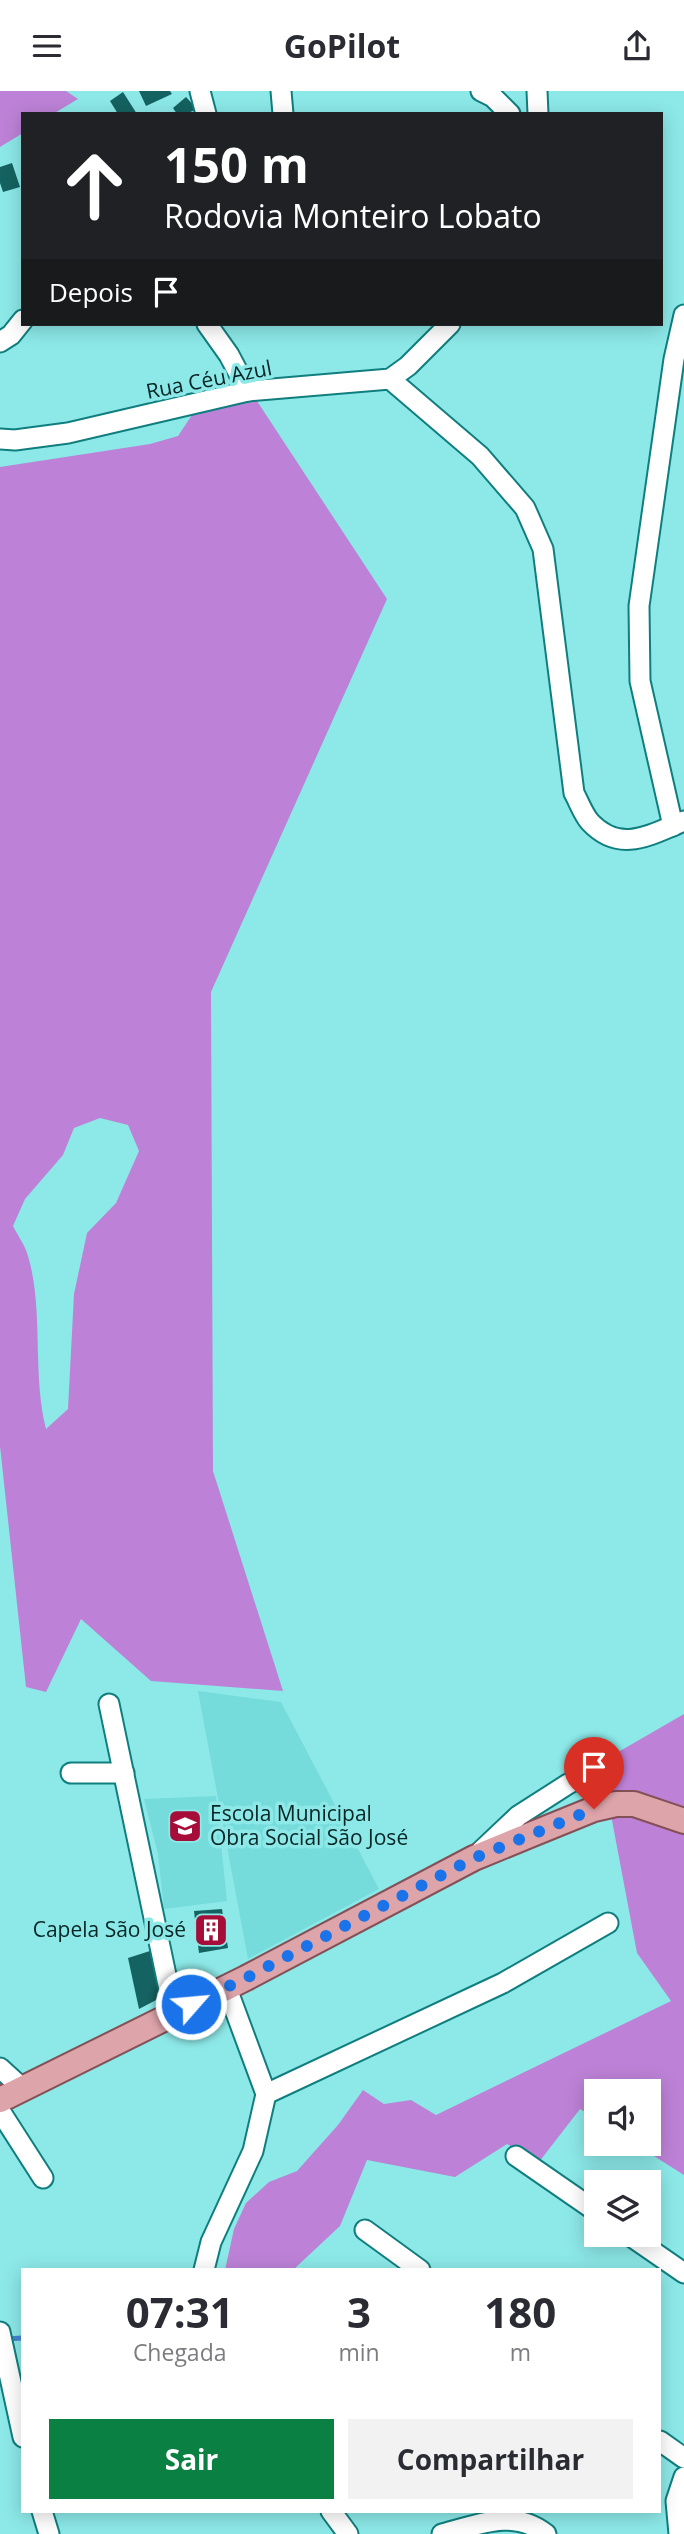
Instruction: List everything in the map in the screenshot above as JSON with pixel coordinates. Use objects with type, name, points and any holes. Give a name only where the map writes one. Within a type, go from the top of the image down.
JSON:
[{"type":"main road","points":[[0,2100],[246,1978],[474,1858],[586,1812],[617,1804],[634,1804],[684,1822]]},
{"type":"street","points":[[200,91],[205,112]]},
{"type":"street","points":[[281,91],[283,112]]},
{"type":"street","points":[[481,91],[493,97],[508,112]]},
{"type":"street","points":[[537,91],[537,112]]},
{"type":"street","points":[[448,326],[408,366],[390,379],[480,456],[525,508],[543,549],[574,793],[588,820],[608,836],[631,841],[679,823],[640,681],[639,605],[674,359],[684,315]]},
{"type":"street","points":[[0,342],[11,335],[21,322]]},
{"type":"street","points":[[208,326],[229,355],[248,391]]},
{"type":"street","name":"Rua Céu Azul","points":[[0,439],[15,440],[68,433],[248,391],[390,379]]},
{"type":"street","points":[[109,1704],[174,2013]]},
{"type":"street","points":[[474,1858],[518,1817],[568,1784],[603,1767]]},
{"type":"street","points":[[71,1773],[124,1773]]},
{"type":"street","points":[[266,2094],[503,1983],[608,1923]]},
{"type":"street","points":[[204,2268],[211,2242],[253,2151],[266,2094],[226,1986]]},
{"type":"street","points":[[0,2068],[23,2089]]},
{"type":"street","points":[[0,2112],[44,2178]]},
{"type":"street","points":[[516,2155],[584,2203]]},
{"type":"street","points":[[365,2230],[417,2268]]},
{"type":"street","points":[[646,2247],[684,2273]]},
{"type":"street","points":[[2,2339],[21,2428]]},
{"type":"street","points":[[661,2442],[684,2458]]},
{"type":"street","points":[[679,2534],[676,2501],[684,2477]]},
{"type":"street","points":[[43,2513],[49,2534]]},
{"type":"street","points":[[332,2513],[348,2534]]},
{"type":"street","points":[[442,2534],[505,2519],[534,2524],[546,2534]]},
{"type":"shaded area","points":[[0,91],[66,91],[78,99],[56,112],[21,112],[21,134],[0,147]]},
{"type":"shaded area","points":[[255,398],[387,599],[211,992],[213,1471],[283,1691],[151,1681],[81,1619],[46,1692],[26,1687],[0,1446],[0,467],[150,444],[178,436],[194,412]],"holes":[[[100,1118],[128,1125],[139,1151],[116,1203],[87,1233],[74,1294],[68,1409],[46,1429],[40,1386],[33,1277],[27,1252],[13,1226],[25,1199],[63,1155],[74,1128]]]},
{"type":"shaded area","points":[[198,1691],[281,1702],[379,1889],[248,1959]]},
{"type":"shaded area","points":[[684,1714],[684,2175],[654,2156],[661,2156],[661,2079],[584,2079],[584,2111],[580,2109],[539,2162],[507,2144],[455,2177],[367,2160],[340,2226],[295,2268],[225,2268],[234,2229],[246,2203],[269,2182],[297,2171],[338,2125],[363,2090],[384,2104],[411,2100],[436,2115],[671,2001],[637,1953],[601,1762]]},
{"type":"shaded area","name":"Escola Municipal Obra Social São José","points":[[216,1796],[227,1901],[164,1909],[158,1854],[144,1799]]},
{"type":"building","points":[[139,91],[170,91],[172,94],[146,106]]},
{"type":"building","points":[[123,92],[136,112],[117,112],[110,101]]},
{"type":"building","points":[[186,97],[197,109],[176,112],[173,108]]},
{"type":"building","points":[[12,163],[20,187],[3,192],[0,167]]},
{"type":"building","name":"Capela São José","points":[[222,1909],[228,1948],[199,1953],[194,1911]]},
{"type":"building","points":[[153,1950],[160,1998],[139,2009],[128,1958]]},
{"type":"waterway","points":[[5,2339],[21,2338]]},
{"type":"place","name":"Escola Municipal Obra Social São José","points":[[185,1826]]},
{"type":"place","name":"Capela São José","points":[[211,1930]]},
{"type":"route","points":[[191,2004],[246,1978],[474,1858],[594,1809]]}]
